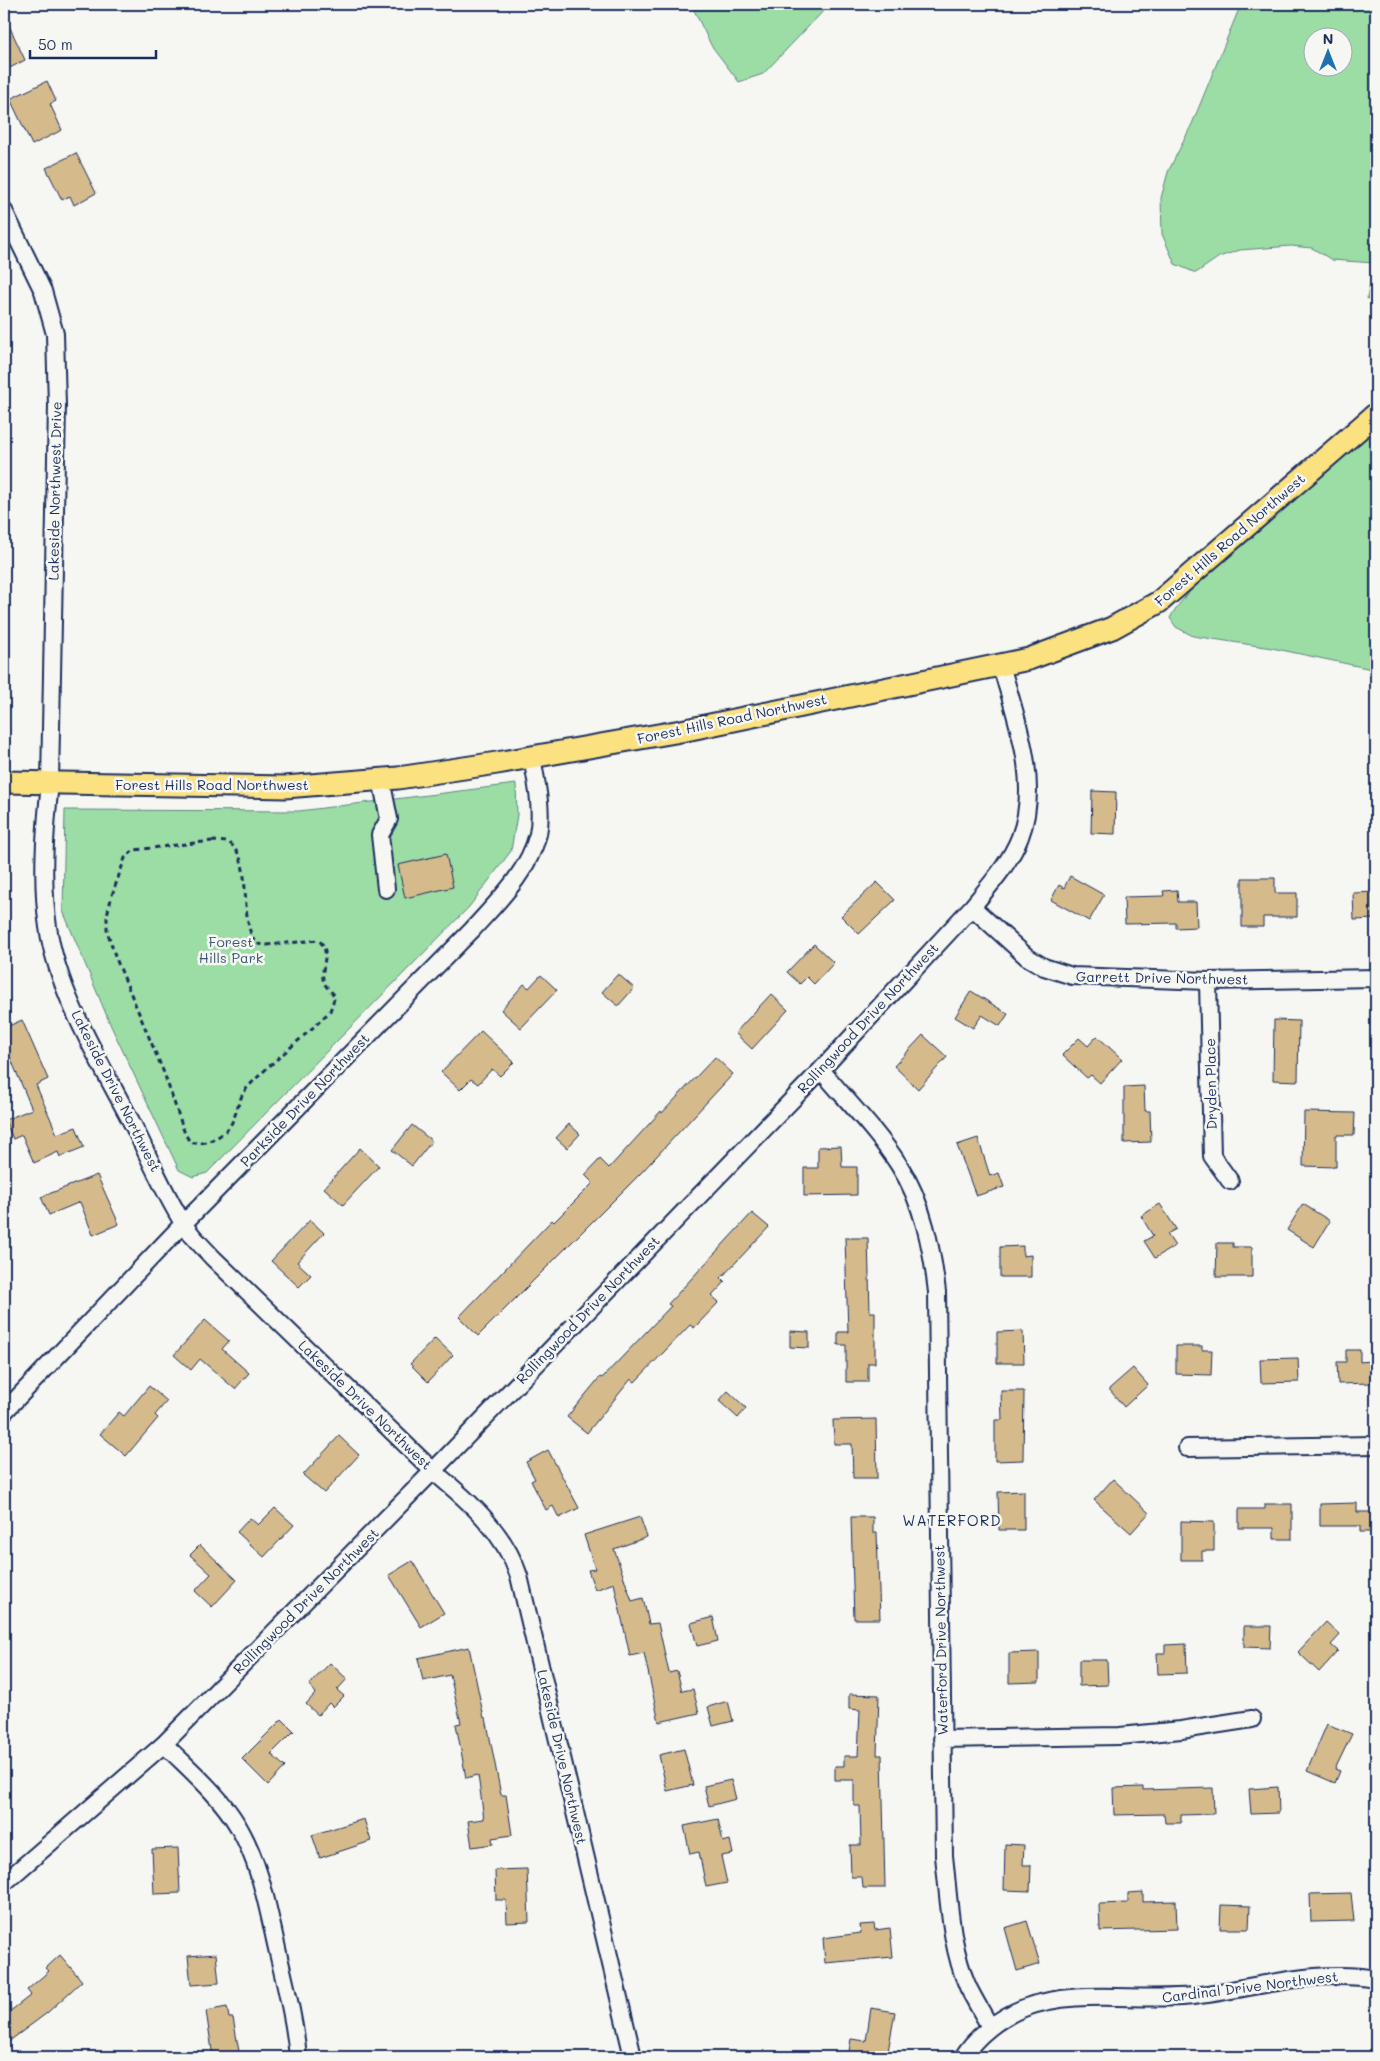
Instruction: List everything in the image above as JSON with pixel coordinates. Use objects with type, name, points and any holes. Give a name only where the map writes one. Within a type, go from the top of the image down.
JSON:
[{"type":"main road","name":"Forest Hills Road Northwest","points":[[4,782],[284,787],[381,779],[532,757],[681,731],[815,701],[1029,659],[1112,628],[1159,602],[1376,414]]},
{"type":"street","name":"Lakeside Northwest Drive","points":[[4,210],[43,291],[55,334],[57,405],[50,783]]},
{"type":"street","name":"Rollingwood Drive Northwest","points":[[4,1882],[164,1744],[433,1471],[821,1070],[972,907],[994,879],[1020,839],[1028,805],[1025,753],[1001,665]]},
{"type":"street","name":"Parkside Drive Northwest","points":[[4,1412],[183,1224],[472,930],[518,878],[538,834],[538,793],[532,757]]},
{"type":"street","points":[[381,779],[389,818],[380,835],[386,889]]},
{"type":"street","name":"Lakeside Drive Northwest","points":[[50,783],[45,898],[48,929],[56,961],[87,1035],[183,1224],[213,1258],[433,1471],[466,1498],[502,1538],[512,1555],[524,1595],[633,2057]]},
{"type":"street","name":"Garrett Drive Northwest","points":[[972,907],[1027,957],[1061,974],[1085,978],[1208,981],[1376,978]]},
{"type":"street","name":"Dryden Place","points":[[1208,981],[1212,1156],[1230,1180]]},
{"type":"street","name":"Waterford Drive Northwest","points":[[821,1070],[899,1165],[917,1202],[930,1244],[937,1292],[944,1856],[952,1933],[968,1986],[990,2028]]},
{"type":"street","points":[[1187,1448],[1376,1445]]},
{"type":"street","points":[[942,1739],[1120,1736],[1181,1730],[1252,1719]]},
{"type":"street","points":[[164,1744],[223,1805],[238,1826],[253,1856],[263,1889],[296,2032],[298,2057]]},
{"type":"street","name":"Cardinal Drive Northwest","points":[[963,2057],[976,2039],[990,2028],[1022,2009],[1070,1998],[1132,1999],[1192,1996],[1340,1974],[1376,1978]]},
{"type":"path","points":[[228,842],[238,852],[241,861],[250,935],[256,944],[267,946],[313,939],[324,944],[326,952],[323,978],[335,996],[334,1005],[314,1028],[246,1088],[234,1110],[234,1120],[222,1135],[206,1143],[195,1143],[190,1142],[185,1134],[164,1073],[115,956],[107,930],[107,915],[125,858],[134,850],[146,847],[228,842]]},
{"type":"green space","points":[[691,4],[830,4],[763,74],[739,82],[711,45]]},
{"type":"green space","points":[[1241,4],[1376,4],[1376,310],[1367,298],[1374,263],[1332,260],[1312,248],[1291,246],[1240,250],[1219,257],[1196,273],[1175,264],[1162,234],[1161,198],[1168,172],[1192,124]]},
{"type":"green space","points":[[1376,423],[1376,670],[1272,648],[1193,636],[1176,627],[1170,618],[1188,593],[1214,568],[1294,500]]},
{"type":"green space","name":"Forest Hills Park","points":[[516,784],[517,815],[511,851],[469,907],[207,1173],[193,1177],[179,1170],[111,1026],[63,911],[65,810],[299,811]]},
{"type":"building","points":[[4,15],[25,60],[4,71]]},
{"type":"building","points":[[47,81],[56,101],[50,104],[62,130],[32,145],[10,99]]},
{"type":"building","points":[[76,153],[96,193],[74,205],[70,196],[62,200],[46,168]]},
{"type":"building","points":[[1092,791],[1116,792],[1115,834],[1091,833]]},
{"type":"building","points":[[446,854],[453,887],[405,898],[398,865]]},
{"type":"building","points":[[1070,876],[1104,895],[1089,921],[1051,900],[1059,885],[1064,888]]},
{"type":"building","points":[[1242,878],[1275,878],[1275,893],[1297,893],[1297,917],[1263,917],[1263,927],[1242,927]]},
{"type":"building","points":[[877,882],[895,900],[859,934],[841,916]]},
{"type":"building","points":[[1177,890],[1178,902],[1196,902],[1197,927],[1176,928],[1176,923],[1125,924],[1124,897],[1164,896],[1163,891]]},
{"type":"building","points":[[1376,892],[1376,919],[1354,920],[1353,893]]},
{"type":"building","points":[[814,944],[834,963],[814,984],[807,977],[800,984],[787,972]]},
{"type":"building","points":[[618,974],[634,988],[618,1006],[602,992]]},
{"type":"building","points":[[541,975],[557,990],[521,1028],[501,1010],[524,984],[529,988]]},
{"type":"building","points":[[971,991],[1008,1014],[1000,1026],[982,1015],[973,1028],[955,1017]]},
{"type":"building","points":[[771,994],[788,1010],[752,1049],[735,1033]]},
{"type":"building","points":[[22,1020],[48,1079],[36,1085],[57,1134],[76,1127],[84,1147],[60,1157],[58,1152],[34,1163],[22,1135],[13,1139],[5,1120],[32,1109],[4,1043],[8,1041],[4,1028]]},
{"type":"building","points":[[1274,1020],[1299,1021],[1298,1081],[1273,1080]]},
{"type":"building","points":[[481,1031],[514,1062],[500,1076],[492,1069],[478,1084],[471,1079],[460,1090],[441,1072]]},
{"type":"building","points":[[923,1035],[947,1057],[918,1089],[894,1066]]},
{"type":"building","points":[[1097,1036],[1122,1059],[1100,1083],[1091,1075],[1087,1078],[1062,1055],[1079,1038],[1088,1046]]},
{"type":"building","points":[[715,1057],[733,1074],[640,1174],[478,1336],[459,1317],[552,1220],[554,1222],[593,1183],[585,1175],[600,1159],[609,1168],[661,1111],[662,1113]]},
{"type":"building","points":[[1144,1086],[1145,1111],[1150,1111],[1151,1142],[1124,1143],[1124,1087]]},
{"type":"building","points":[[1304,1112],[1355,1113],[1354,1135],[1336,1135],[1336,1167],[1303,1166]]},
{"type":"building","points":[[569,1124],[580,1134],[567,1148],[556,1138]]},
{"type":"building","points":[[412,1125],[432,1141],[412,1166],[392,1150]]},
{"type":"building","points":[[978,1138],[990,1176],[999,1173],[1004,1187],[976,1196],[957,1145]]},
{"type":"building","points":[[841,1146],[842,1167],[857,1167],[857,1195],[804,1196],[804,1168],[818,1168],[818,1147]]},
{"type":"building","points":[[360,1148],[379,1166],[343,1205],[324,1188]]},
{"type":"building","points":[[97,1175],[119,1224],[93,1235],[80,1202],[49,1215],[41,1197]]},
{"type":"building","points":[[1160,1204],[1176,1229],[1167,1234],[1175,1246],[1155,1258],[1144,1241],[1153,1236],[1141,1216]]},
{"type":"building","points":[[1303,1204],[1330,1221],[1314,1247],[1287,1230]]},
{"type":"building","points":[[752,1213],[769,1227],[721,1278],[725,1282],[712,1296],[719,1302],[694,1328],[690,1325],[635,1382],[631,1379],[587,1433],[567,1417],[600,1377],[602,1378],[671,1306],[668,1304]]},
{"type":"building","points":[[310,1220],[324,1233],[297,1262],[311,1275],[299,1287],[271,1261]]},
{"type":"building","points":[[845,1238],[868,1238],[870,1312],[875,1312],[875,1363],[868,1363],[868,1382],[846,1382],[846,1345],[838,1345],[838,1332],[848,1332]]},
{"type":"building","points":[[1217,1243],[1233,1243],[1233,1247],[1252,1247],[1252,1277],[1216,1277]]},
{"type":"building","points":[[1023,1246],[1023,1256],[1031,1255],[1031,1277],[1000,1277],[1000,1247]]},
{"type":"building","points":[[205,1320],[229,1341],[222,1349],[249,1373],[235,1389],[200,1359],[191,1370],[174,1355]]},
{"type":"building","points":[[790,1331],[809,1332],[809,1348],[790,1347]]},
{"type":"building","points":[[1023,1331],[1024,1363],[997,1363],[997,1332]]},
{"type":"building","points":[[435,1338],[453,1355],[428,1382],[410,1364]]},
{"type":"building","points":[[1176,1346],[1202,1346],[1202,1350],[1212,1350],[1211,1375],[1176,1374]]},
{"type":"building","points":[[1346,1350],[1360,1350],[1360,1362],[1370,1361],[1371,1383],[1338,1384],[1337,1362],[1346,1362]]},
{"type":"building","points":[[1298,1358],[1299,1382],[1261,1383],[1260,1359]]},
{"type":"building","points":[[1133,1368],[1148,1385],[1124,1407],[1109,1389]]},
{"type":"building","points":[[149,1386],[167,1401],[155,1415],[158,1418],[126,1456],[100,1434],[119,1412],[124,1416]]},
{"type":"building","points":[[728,1391],[746,1408],[738,1418],[719,1401]]},
{"type":"building","points":[[1001,1391],[1024,1391],[1023,1460],[995,1461],[995,1420],[1002,1420]]},
{"type":"building","points":[[876,1419],[877,1478],[853,1478],[852,1444],[834,1444],[833,1420]]},
{"type":"building","points":[[339,1436],[359,1455],[324,1493],[303,1475]]},
{"type":"building","points":[[548,1450],[579,1508],[559,1518],[553,1506],[546,1510],[531,1481],[535,1479],[526,1462]]},
{"type":"building","points":[[1113,1479],[1149,1513],[1131,1533],[1094,1500]]},
{"type":"building","points":[[1024,1491],[1024,1530],[999,1530],[998,1492]]},
{"type":"building","points":[[1357,1503],[1357,1512],[1376,1512],[1376,1532],[1360,1532],[1360,1526],[1320,1526],[1320,1504]]},
{"type":"building","points":[[1265,1504],[1292,1504],[1292,1539],[1274,1539],[1274,1528],[1239,1528],[1239,1509],[1265,1509]]},
{"type":"building","points":[[275,1508],[294,1525],[264,1557],[237,1532],[250,1518],[258,1525]]},
{"type":"building","points":[[640,1517],[647,1537],[614,1549],[632,1601],[643,1598],[649,1624],[658,1623],[669,1673],[677,1671],[682,1691],[693,1689],[699,1713],[659,1722],[644,1653],[630,1656],[614,1583],[595,1590],[588,1570],[595,1569],[584,1535]]},
{"type":"building","points":[[851,1517],[873,1517],[873,1533],[877,1533],[880,1619],[854,1619]]},
{"type":"building","points":[[1181,1521],[1214,1522],[1214,1551],[1202,1551],[1202,1560],[1181,1560]]},
{"type":"building","points":[[200,1545],[237,1580],[212,1607],[195,1591],[211,1574],[190,1555]]},
{"type":"building","points":[[412,1561],[444,1613],[421,1627],[389,1575]]},
{"type":"building","points":[[713,1617],[718,1641],[697,1646],[691,1623]]},
{"type":"building","points":[[1326,1622],[1340,1635],[1331,1645],[1338,1651],[1319,1672],[1298,1652]]},
{"type":"building","points":[[1244,1626],[1271,1626],[1270,1648],[1244,1647]]},
{"type":"building","points":[[1186,1644],[1187,1673],[1158,1674],[1157,1653],[1165,1653],[1165,1645]]},
{"type":"building","points":[[469,1647],[484,1718],[486,1718],[501,1795],[506,1795],[512,1835],[492,1838],[493,1844],[472,1847],[468,1821],[484,1819],[478,1775],[466,1778],[456,1724],[461,1723],[450,1675],[423,1681],[418,1658]]},
{"type":"building","points":[[1039,1652],[1039,1682],[1009,1683],[1009,1653]]},
{"type":"building","points":[[1079,1660],[1107,1660],[1108,1685],[1079,1686]]},
{"type":"building","points":[[330,1663],[347,1679],[337,1690],[344,1696],[333,1707],[329,1703],[318,1715],[306,1704],[316,1693],[309,1685]]},
{"type":"building","points":[[849,1694],[879,1695],[877,1755],[882,1755],[885,1888],[863,1888],[862,1877],[851,1877],[850,1845],[861,1845],[860,1806],[854,1806],[854,1780],[835,1780],[835,1766],[844,1766],[844,1756],[858,1756],[860,1710],[849,1709]]},
{"type":"building","points":[[728,1701],[733,1721],[713,1726],[708,1707]]},
{"type":"building","points":[[282,1719],[294,1731],[271,1754],[285,1767],[268,1785],[242,1759]]},
{"type":"building","points":[[1327,1724],[1352,1734],[1335,1769],[1340,1771],[1335,1783],[1307,1771]]},
{"type":"building","points":[[684,1749],[693,1785],[667,1791],[659,1755]]},
{"type":"building","points":[[731,1780],[736,1799],[709,1806],[704,1786]]},
{"type":"building","points":[[1143,1787],[1143,1790],[1213,1788],[1214,1814],[1181,1815],[1181,1823],[1165,1823],[1164,1814],[1114,1815],[1113,1788]]},
{"type":"building","points":[[1278,1787],[1279,1813],[1251,1814],[1249,1789]]},
{"type":"building","points":[[364,1819],[371,1841],[320,1858],[312,1835]]},
{"type":"building","points":[[718,1819],[723,1842],[730,1840],[733,1854],[721,1856],[727,1883],[706,1887],[699,1852],[690,1854],[684,1826]]},
{"type":"building","points":[[1005,1844],[1024,1845],[1023,1865],[1031,1865],[1030,1891],[1004,1890]]},
{"type":"building","points":[[178,1848],[180,1893],[154,1894],[152,1849]]},
{"type":"building","points":[[527,1869],[529,1922],[507,1923],[506,1900],[496,1900],[495,1870]]},
{"type":"building","points":[[1143,1892],[1143,1902],[1176,1901],[1177,1929],[1100,1931],[1099,1904],[1128,1903],[1128,1893]]},
{"type":"building","points":[[1351,1893],[1354,1921],[1311,1922],[1310,1894]]},
{"type":"building","points":[[1221,1905],[1250,1906],[1249,1929],[1220,1929]]},
{"type":"building","points":[[1027,1921],[1040,1964],[1017,1971],[1005,1928]]},
{"type":"building","points":[[874,1924],[875,1930],[890,1928],[893,1957],[825,1963],[823,1938],[861,1933],[860,1925]]},
{"type":"building","points":[[216,1954],[219,1983],[191,1985],[188,1956]]},
{"type":"building","points":[[60,1955],[82,1981],[47,2013],[4,2045],[4,2016],[31,1995],[27,1990],[49,1971],[46,1968]]},
{"type":"building","points":[[227,2007],[229,2018],[233,2018],[240,2057],[213,2057],[206,2011]]},
{"type":"building","points":[[871,2008],[895,2012],[887,2057],[848,2057],[851,2039],[866,2041]]},
{"type":"district","name":"WATERFORD","points":[[952,1521]]}]
